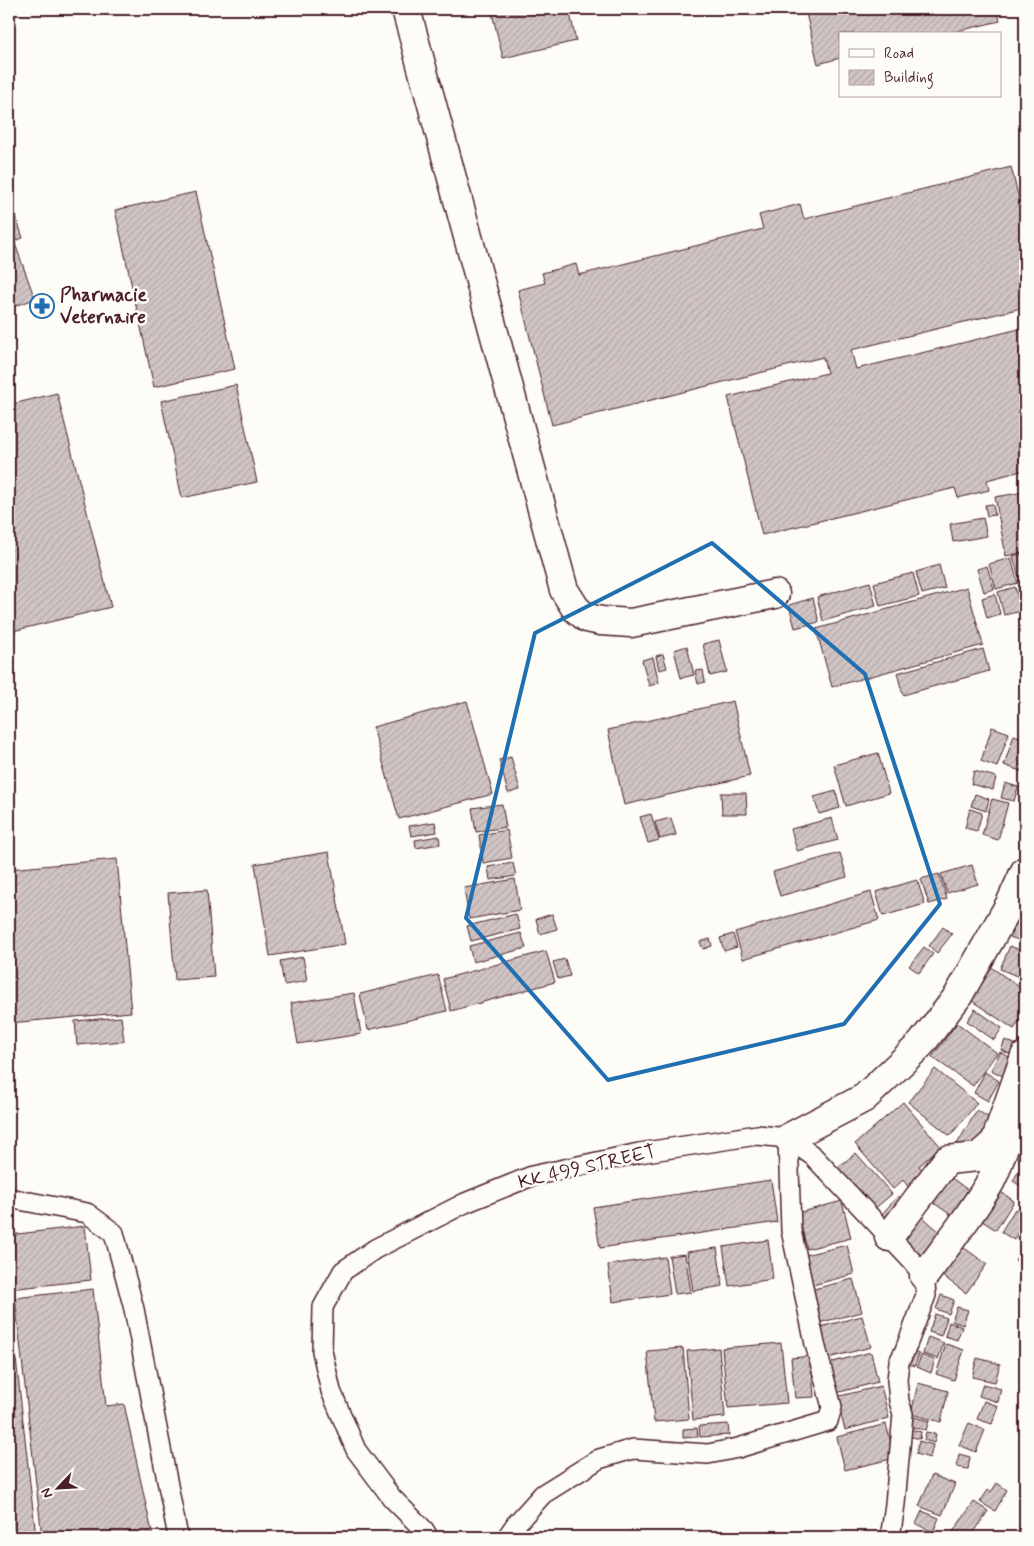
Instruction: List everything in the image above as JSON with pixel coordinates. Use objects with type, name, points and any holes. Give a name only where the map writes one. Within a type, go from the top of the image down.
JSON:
[{"type":"street","points":[[406,9],[564,590],[576,609],[587,618],[631,623],[775,594]]},
{"type":"street","points":[[788,1138],[864,1098],[921,1044],[958,996],[1010,904],[1025,871]]},
{"type":"street","points":[[889,1237],[947,1160],[978,1157],[995,1142],[1025,1056]]},
{"type":"street","points":[[924,1276],[990,1184],[1000,1154],[1018,1122],[1025,1116]]},
{"type":"lane","name":"KK 499 STREET","points":[[428,1537],[424,1530],[392,1498],[356,1450],[331,1391],[322,1351],[323,1307],[343,1271],[375,1249],[465,1203],[532,1176],[639,1153],[757,1135],[788,1138]]},
{"type":"lane","points":[[788,1138],[813,1156],[924,1276],[926,1295],[899,1362],[897,1380],[899,1401],[903,1414],[891,1532]]},
{"type":"lane","points":[[507,1537],[543,1494],[599,1459],[633,1449],[708,1454],[738,1448],[828,1421],[832,1407],[815,1344],[791,1230],[788,1138]]},
{"type":"lane","points":[[9,1198],[87,1213],[114,1233],[134,1309],[178,1537]]},
{"type":"highlighted area","points":[[712,543],[865,674],[940,904],[844,1024],[608,1080],[466,918],[535,633]]},
{"type":"building","points":[[491,9],[569,9],[576,41],[503,58]]},
{"type":"building","points":[[805,9],[997,9],[1000,21],[953,32],[839,32],[839,58],[818,64]]},
{"type":"building","points":[[1011,167],[1025,223],[1025,307],[851,350],[856,369],[1023,328],[1025,336],[1025,470],[987,480],[989,490],[958,498],[955,488],[762,535],[728,397],[827,373],[823,357],[552,425],[518,290],[545,283],[542,273],[576,264],[579,275],[763,229],[759,215],[800,204],[804,219]]},
{"type":"building","points":[[196,192],[235,369],[154,387],[115,210]]},
{"type":"building","points":[[11,202],[23,238],[14,241],[35,299],[9,308],[9,203]]},
{"type":"building","points":[[236,385],[257,482],[182,498],[161,401]]},
{"type":"building","points":[[57,393],[111,607],[9,632],[9,405]]},
{"type":"building","points":[[1025,492],[1025,552],[1006,556],[995,497]]},
{"type":"building","points":[[993,504],[995,515],[987,516],[985,505]]},
{"type":"building","points":[[983,518],[987,536],[953,542],[950,524]]},
{"type":"building","points":[[1023,553],[1025,580],[1020,581],[1013,556]]},
{"type":"building","points":[[1011,558],[1018,583],[996,589],[989,564]]},
{"type":"building","points":[[939,565],[945,588],[922,594],[916,572]]},
{"type":"building","points":[[987,566],[994,589],[984,592],[977,569]]},
{"type":"building","points":[[913,573],[919,596],[880,606],[874,583]]},
{"type":"building","points":[[870,582],[876,606],[823,621],[817,597]]},
{"type":"building","points":[[1025,586],[1025,612],[1018,588]]},
{"type":"building","points":[[967,587],[983,645],[832,687],[816,629]]},
{"type":"building","points":[[1015,587],[1022,611],[1004,615],[998,592]]},
{"type":"building","points":[[995,594],[1000,614],[987,618],[982,598]]},
{"type":"building","points":[[813,598],[819,622],[795,628],[789,605]]},
{"type":"building","points":[[719,640],[727,672],[710,676],[703,644]]},
{"type":"building","points":[[687,646],[694,675],[681,678],[674,650]]},
{"type":"building","points":[[983,649],[989,671],[903,695],[897,673]]},
{"type":"building","points":[[663,654],[667,668],[659,670],[656,656]]},
{"type":"building","points":[[653,657],[659,683],[649,686],[642,660]]},
{"type":"building","points":[[703,670],[705,682],[698,684],[695,671]]},
{"type":"building","points":[[467,701],[493,794],[399,819],[373,727]]},
{"type":"building","points":[[733,701],[750,776],[624,805],[608,730]]},
{"type":"building","points":[[992,727],[1009,733],[997,767],[981,761]]},
{"type":"building","points":[[1014,735],[1025,739],[1025,765],[1023,772],[1004,765]]},
{"type":"building","points":[[878,753],[889,793],[846,806],[834,765]]},
{"type":"building","points":[[511,757],[520,790],[508,793],[499,760]]},
{"type":"building","points":[[974,771],[996,777],[993,790],[971,784]]},
{"type":"building","points":[[1005,783],[1018,787],[1014,801],[1001,798]]},
{"type":"building","points":[[836,791],[840,808],[819,814],[814,797]]},
{"type":"building","points":[[721,793],[746,793],[747,814],[722,814]]},
{"type":"building","points":[[975,794],[989,799],[986,811],[971,806]]},
{"type":"building","points":[[992,799],[1008,803],[998,840],[982,835]]},
{"type":"building","points":[[502,804],[506,827],[476,832],[472,808]]},
{"type":"building","points":[[970,809],[982,813],[977,831],[965,828]]},
{"type":"building","points":[[651,814],[659,840],[648,843],[640,817]]},
{"type":"building","points":[[671,818],[676,835],[660,839],[655,822]]},
{"type":"building","points":[[832,818],[838,840],[797,851],[791,829]]},
{"type":"building","points":[[435,822],[437,832],[411,836],[409,826]]},
{"type":"building","points":[[507,830],[512,858],[483,863],[479,835]]},
{"type":"building","points":[[439,836],[440,844],[416,848],[415,840]]},
{"type":"building","points":[[329,852],[345,944],[270,956],[255,864]]},
{"type":"building","points":[[840,853],[847,877],[780,896],[773,872]]},
{"type":"building","points":[[117,859],[131,1012],[9,1023],[9,869]]},
{"type":"building","points":[[513,863],[516,876],[490,880],[488,867]]},
{"type":"building","points":[[972,865],[978,884],[947,893],[941,874]]},
{"type":"building","points":[[939,874],[947,899],[929,904],[921,879]]},
{"type":"building","points":[[515,879],[520,910],[469,919],[464,888]]},
{"type":"building","points":[[917,880],[925,904],[883,916],[876,892]]},
{"type":"building","points":[[207,890],[214,977],[175,980],[168,893]]},
{"type":"building","points":[[871,892],[879,920],[743,959],[735,932]]},
{"type":"building","points":[[516,914],[520,929],[471,941],[467,926]]},
{"type":"building","points":[[552,914],[557,929],[540,934],[536,919]]},
{"type":"building","points":[[1018,919],[1025,922],[1024,942],[1010,937]]},
{"type":"building","points":[[943,927],[952,934],[937,953],[929,946]]},
{"type":"building","points":[[521,933],[526,948],[473,962],[469,946]]},
{"type":"building","points":[[733,934],[737,947],[724,951],[720,938]]},
{"type":"building","points":[[710,939],[712,946],[703,949],[700,942]]},
{"type":"building","points":[[1010,946],[1020,950],[1021,947],[1025,949],[1024,979],[1000,969]]},
{"type":"building","points":[[924,947],[933,954],[919,973],[909,966]]},
{"type":"building","points":[[546,951],[555,982],[451,1011],[443,979]]},
{"type":"building","points":[[303,957],[307,981],[284,985],[280,961]]},
{"type":"building","points":[[565,959],[570,976],[558,979],[553,962]]},
{"type":"building","points":[[991,967],[1025,991],[1025,1013],[1014,1029],[969,999]]},
{"type":"building","points":[[438,975],[447,1011],[368,1030],[360,994]]},
{"type":"building","points":[[354,993],[361,1034],[298,1044],[291,1003]]},
{"type":"building","points":[[975,1009],[1002,1028],[994,1040],[967,1021]]},
{"type":"building","points":[[121,1017],[124,1041],[77,1045],[75,1021]]},
{"type":"building","points":[[957,1023],[997,1053],[973,1086],[932,1057]]},
{"type":"building","points":[[1005,1040],[1017,1045],[1012,1055],[1001,1050]]},
{"type":"building","points":[[1000,1052],[1011,1058],[1003,1076],[991,1070]]},
{"type":"building","points":[[935,1069],[977,1103],[950,1136],[908,1102]]},
{"type":"building","points":[[985,1072],[999,1081],[988,1101],[974,1093]]},
{"type":"building","points":[[903,1102],[941,1147],[919,1166],[927,1175],[910,1189],[903,1180],[893,1189],[855,1144]]},
{"type":"building","points":[[977,1110],[995,1122],[974,1154],[957,1144]]},
{"type":"building","points":[[1025,1131],[1025,1162],[1011,1153]]},
{"type":"building","points":[[856,1153],[892,1194],[873,1210],[837,1168]]},
{"type":"building","points":[[1021,1167],[1025,1170],[1025,1189],[1013,1181]]},
{"type":"building","points":[[946,1174],[968,1190],[951,1215],[928,1199]]},
{"type":"building","points":[[771,1180],[777,1222],[600,1248],[593,1207]]},
{"type":"building","points":[[998,1190],[1014,1201],[996,1230],[979,1219]]},
{"type":"building","points":[[898,1196],[910,1206],[893,1225],[881,1215]]},
{"type":"building","points":[[842,1201],[851,1238],[807,1249],[798,1213]]},
{"type":"building","points":[[1015,1209],[1025,1216],[1025,1221],[1014,1240],[1001,1232]]},
{"type":"building","points":[[917,1212],[941,1233],[920,1258],[896,1237]]},
{"type":"building","points":[[85,1226],[91,1280],[10,1289],[9,1235]]},
{"type":"building","points":[[768,1240],[773,1279],[729,1286],[723,1247]]},
{"type":"building","points":[[954,1241],[987,1264],[966,1293],[933,1269]]},
{"type":"building","points":[[847,1245],[854,1274],[813,1285],[805,1255]]},
{"type":"building","points":[[1025,1245],[1025,1267],[1015,1260]]},
{"type":"building","points":[[717,1248],[723,1286],[693,1291],[687,1252]]},
{"type":"building","points":[[685,1254],[691,1292],[675,1294],[669,1256]]},
{"type":"building","points":[[665,1257],[670,1294],[613,1302],[608,1265]]},
{"type":"building","points":[[853,1279],[862,1312],[818,1323],[810,1290]]},
{"type":"building","points":[[93,1289],[106,1406],[124,1404],[153,1537],[42,1537],[15,1298]]},
{"type":"building","points":[[941,1295],[954,1300],[949,1314],[936,1309]]},
{"type":"building","points":[[9,1296],[36,1537],[9,1537]]},
{"type":"building","points":[[957,1307],[968,1310],[963,1325],[952,1321]]},
{"type":"building","points":[[935,1314],[947,1318],[941,1336],[929,1332]]},
{"type":"building","points":[[862,1316],[871,1347],[828,1358],[820,1327]]},
{"type":"building","points":[[949,1322],[962,1327],[957,1340],[945,1336]]},
{"type":"building","points":[[928,1337],[944,1343],[938,1359],[923,1354]]},
{"type":"building","points":[[781,1343],[787,1403],[728,1408],[722,1348]]},
{"type":"building","points":[[946,1344],[964,1350],[954,1380],[936,1374]]},
{"type":"building","points":[[683,1348],[689,1419],[654,1422],[647,1351]]},
{"type":"building","points":[[719,1348],[725,1417],[693,1420],[687,1351]]},
{"type":"building","points":[[909,1351],[919,1354],[915,1366],[905,1363]]},
{"type":"building","points":[[871,1352],[878,1382],[836,1393],[829,1363]]},
{"type":"building","points":[[921,1355],[935,1360],[931,1373],[917,1367]]},
{"type":"building","points":[[811,1356],[814,1397],[795,1398],[791,1358]]},
{"type":"building","points":[[977,1358],[1000,1364],[995,1382],[972,1377]]},
{"type":"building","points":[[918,1383],[948,1391],[941,1422],[911,1414]]},
{"type":"building","points":[[983,1384],[1001,1389],[998,1402],[979,1396]]},
{"type":"building","points":[[881,1386],[889,1418],[845,1430],[836,1397]]},
{"type":"building","points":[[984,1401],[998,1406],[992,1424],[977,1419]]},
{"type":"building","points":[[914,1417],[929,1421],[926,1430],[911,1427]]},
{"type":"building","points":[[969,1423],[985,1430],[976,1452],[959,1445]]},
{"type":"building","points":[[728,1424],[729,1435],[700,1437],[699,1426]]},
{"type":"building","points":[[886,1424],[895,1458],[845,1470],[837,1437]]},
{"type":"building","points":[[697,1428],[698,1437],[683,1438],[683,1429]]},
{"type":"building","points":[[910,1429],[921,1432],[920,1439],[909,1436]]},
{"type":"building","points":[[926,1432],[936,1434],[934,1443],[924,1440]]},
{"type":"building","points":[[919,1441],[933,1445],[930,1458],[916,1454]]},
{"type":"building","points":[[959,1454],[970,1457],[968,1469],[957,1467]]},
{"type":"building","points":[[932,1475],[955,1484],[942,1515],[919,1506]]},
{"type":"building","points":[[997,1483],[1007,1490],[995,1511],[980,1502],[988,1490],[991,1492]]},
{"type":"building","points":[[974,1502],[988,1511],[971,1537],[958,1537],[952,1533]]},
{"type":"building","points":[[922,1511],[939,1518],[933,1532],[916,1524]]},
{"type":"place","name":"Pharmacie Veternaire","points":[[42,306]]}]
